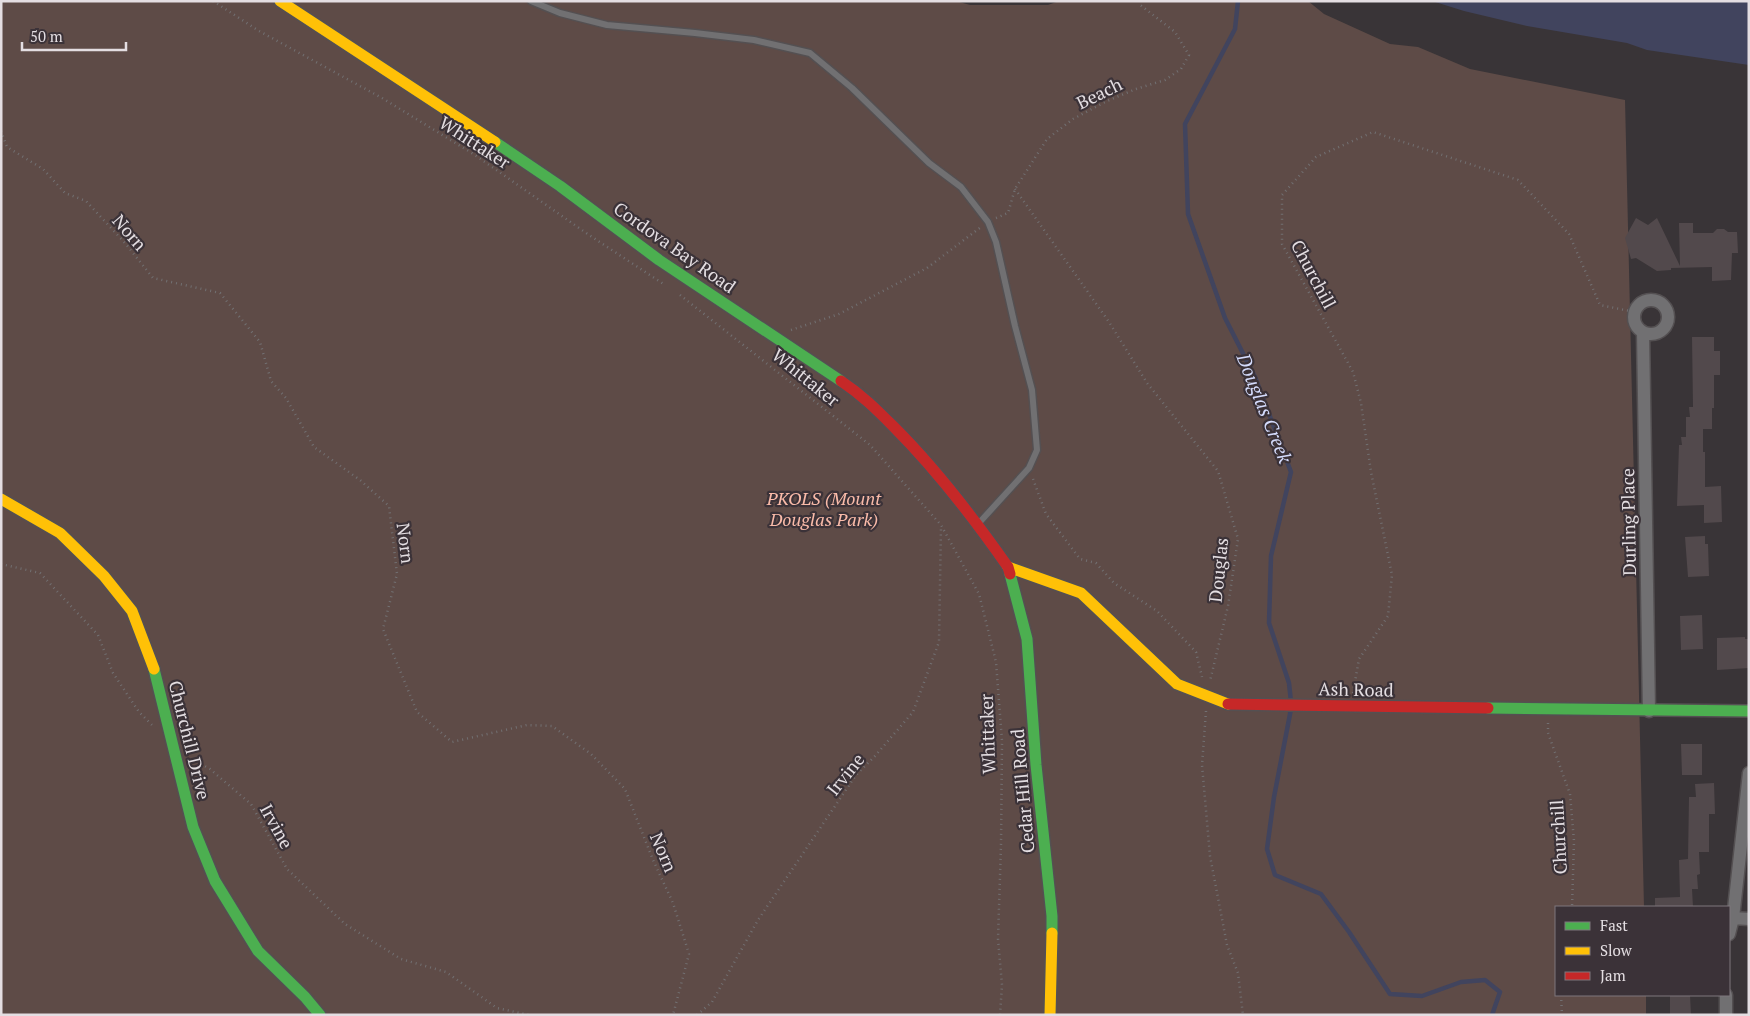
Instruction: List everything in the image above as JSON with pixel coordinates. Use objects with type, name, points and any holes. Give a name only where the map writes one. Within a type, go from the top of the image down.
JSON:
[{"type":"main road","name":"Cordova Bay Road","points":[[280,1],[442,106],[560,186],[659,260],[861,394],[919,452],[978,524],[1008,567]]},
{"type":"main road","name":"Churchill Drive","points":[[1,499],[60,534],[104,576],[132,611],[152,660],[193,827],[215,881],[258,951],[306,997],[320,1015]]},
{"type":"main road","name":"Ash Road","points":[[1008,567],[1080,593],[1177,684],[1228,704],[1749,712]]},
{"type":"main road","name":"Cedar Hill Road","points":[[1008,567],[1027,639],[1036,765],[1052,916],[1050,1015]]},
{"type":"street","points":[[1635,312],[1637,307],[1646,301],[1657,301],[1666,308],[1668,319],[1664,329],[1654,334],[1643,332]]},
{"type":"street","name":"Durling Place","points":[[1635,312],[1635,324],[1643,332],[1649,711]]},
{"type":"street","points":[[1730,930],[1733,918],[1749,773]]},
{"type":"street","points":[[1733,918],[1749,919]]},
{"type":"street","points":[[1726,996],[1726,1015]]},
{"type":"lane","points":[[531,1],[560,13],[607,26],[754,40],[810,53],[852,88],[929,163],[960,187],[988,222],[996,242],[1032,390],[1036,450],[1028,468],[978,524]]},
{"type":"path","name":"Whittaker","points":[[213,1],[259,30],[382,98],[476,155],[589,235],[672,289]]},
{"type":"path","name":"Beach","points":[[773,336],[838,314],[927,268],[988,222],[1008,213],[1015,189],[1046,139],[1073,119],[1107,101],[1136,89],[1166,80],[1181,69],[1189,55],[1175,32],[1139,4]]},
{"type":"path","name":"Norn","points":[[1,131],[6,146],[43,169],[65,193],[86,201],[125,243],[153,278],[220,293],[260,342],[271,381],[286,398],[314,447],[360,480],[388,506],[397,574],[383,629],[417,712],[452,742],[527,725],[552,726],[591,754],[625,789],[653,860],[673,903],[689,954],[673,1015]]},
{"type":"path","name":"Churchill","points":[[1351,707],[1359,659],[1388,616],[1392,574],[1371,472],[1361,403],[1353,372],[1282,244],[1282,195],[1316,157],[1373,132],[1518,180],[1569,234],[1600,305],[1635,312]]},
{"type":"path","name":"Douglas","points":[[1015,189],[1109,322],[1147,384],[1218,471],[1238,539],[1228,606],[1206,696],[1202,765],[1210,856],[1227,945],[1238,973],[1243,1015]]},
{"type":"path","name":"Whittaker","points":[[681,295],[870,445],[940,525],[979,594],[996,662],[1002,741],[998,939],[1002,985],[1000,1015]]},
{"type":"path","points":[[1028,468],[1046,514],[1080,559],[1096,563],[1114,583],[1157,611],[1196,652],[1206,696]]},
{"type":"path","name":"Irvine","points":[[697,1015],[712,1002],[758,920],[856,775],[913,712],[939,642],[940,525]]},
{"type":"path","points":[[1,564],[40,573],[98,635],[113,673],[139,712],[156,730]]},
{"type":"path","name":"Churchill","points":[[1547,709],[1548,733],[1570,794],[1574,841],[1572,906]]},
{"type":"path","name":"Irvine","points":[[174,748],[210,769],[251,804],[287,869],[345,924],[401,958],[446,972],[497,1008],[529,1015]]},
{"type":"path","points":[[1561,996],[1562,1015]]},
{"type":"green space","name":"PKOLS (Mount Douglas Park)","points":[[1,1],[956,1],[970,5],[1048,5],[1059,1],[1308,1],[1324,14],[1390,44],[1418,47],[1470,69],[1625,100],[1644,906],[1555,906],[1555,996],[1646,996],[1646,1015],[1,1015]]},
{"type":"water","points":[[1432,1],[1749,1],[1749,65],[1647,50],[1627,43],[1527,26],[1464,11]]},
{"type":"building","points":[[1636,218],[1648,225],[1657,218],[1680,266],[1679,223],[1693,223],[1693,233],[1713,233],[1717,229],[1737,232],[1738,253],[1732,253],[1731,280],[1712,281],[1712,267],[1671,268],[1671,270],[1657,271],[1636,258],[1631,259],[1625,238]]},
{"type":"building","points":[[1692,337],[1714,337],[1714,351],[1720,351],[1720,375],[1714,375],[1712,429],[1703,429],[1703,452],[1705,452],[1705,487],[1721,486],[1722,522],[1704,523],[1704,505],[1677,506],[1679,445],[1682,445],[1681,437],[1686,437],[1686,417],[1690,417],[1689,407],[1693,407]]},
{"type":"building","points":[[1705,536],[1705,544],[1708,544],[1709,576],[1688,577],[1685,537]]},
{"type":"building","points":[[1702,615],[1703,649],[1681,650],[1680,616]]},
{"type":"building","points":[[1745,637],[1745,639],[1749,639],[1749,668],[1717,670],[1717,638]]},
{"type":"building","points":[[1681,744],[1702,744],[1702,775],[1682,775]]},
{"type":"building","points":[[1714,783],[1715,814],[1709,814],[1709,852],[1699,852],[1700,874],[1697,875],[1698,889],[1692,889],[1693,906],[1655,906],[1655,898],[1680,897],[1679,860],[1688,859],[1689,797],[1696,797],[1695,784]]},
{"type":"building","points":[[1670,996],[1690,996],[1691,1015],[1670,1015]]},
{"type":"waterway","name":"Douglas Creek","points":[[1238,1],[1235,29],[1185,124],[1188,214],[1225,318],[1255,377],[1291,472],[1271,556],[1269,623],[1289,683],[1291,702]]},
{"type":"waterway","name":"Douglas Creek","points":[[1291,709],[1274,797],[1267,849],[1275,875],[1321,894],[1390,994],[1422,996],[1461,982],[1485,980],[1500,992],[1492,1015]]},
{"type":"traffic: fast","points":[[495,142],[560,186],[659,260],[841,381]]},
{"type":"traffic: fast","points":[[1010,574],[1027,639],[1036,765],[1052,916],[1052,933]]},
{"type":"traffic: fast","points":[[154,669],[193,827],[215,881],[258,951],[305,997],[320,1015]]},
{"type":"traffic: fast","points":[[1488,708],[1749,711]]},
{"type":"traffic: slow","points":[[280,1],[495,142]]},
{"type":"traffic: slow","points":[[1,499],[60,533],[104,576],[132,611],[154,669]]},
{"type":"traffic: slow","points":[[1008,567],[1081,593],[1177,684],[1228,704]]},
{"type":"traffic: slow","points":[[1050,1015],[1052,933]]},
{"type":"traffic: jam","points":[[841,381],[875,408],[925,460],[981,530],[1008,567],[1010,574]]},
{"type":"traffic: jam","points":[[1228,704],[1488,708]]}]
